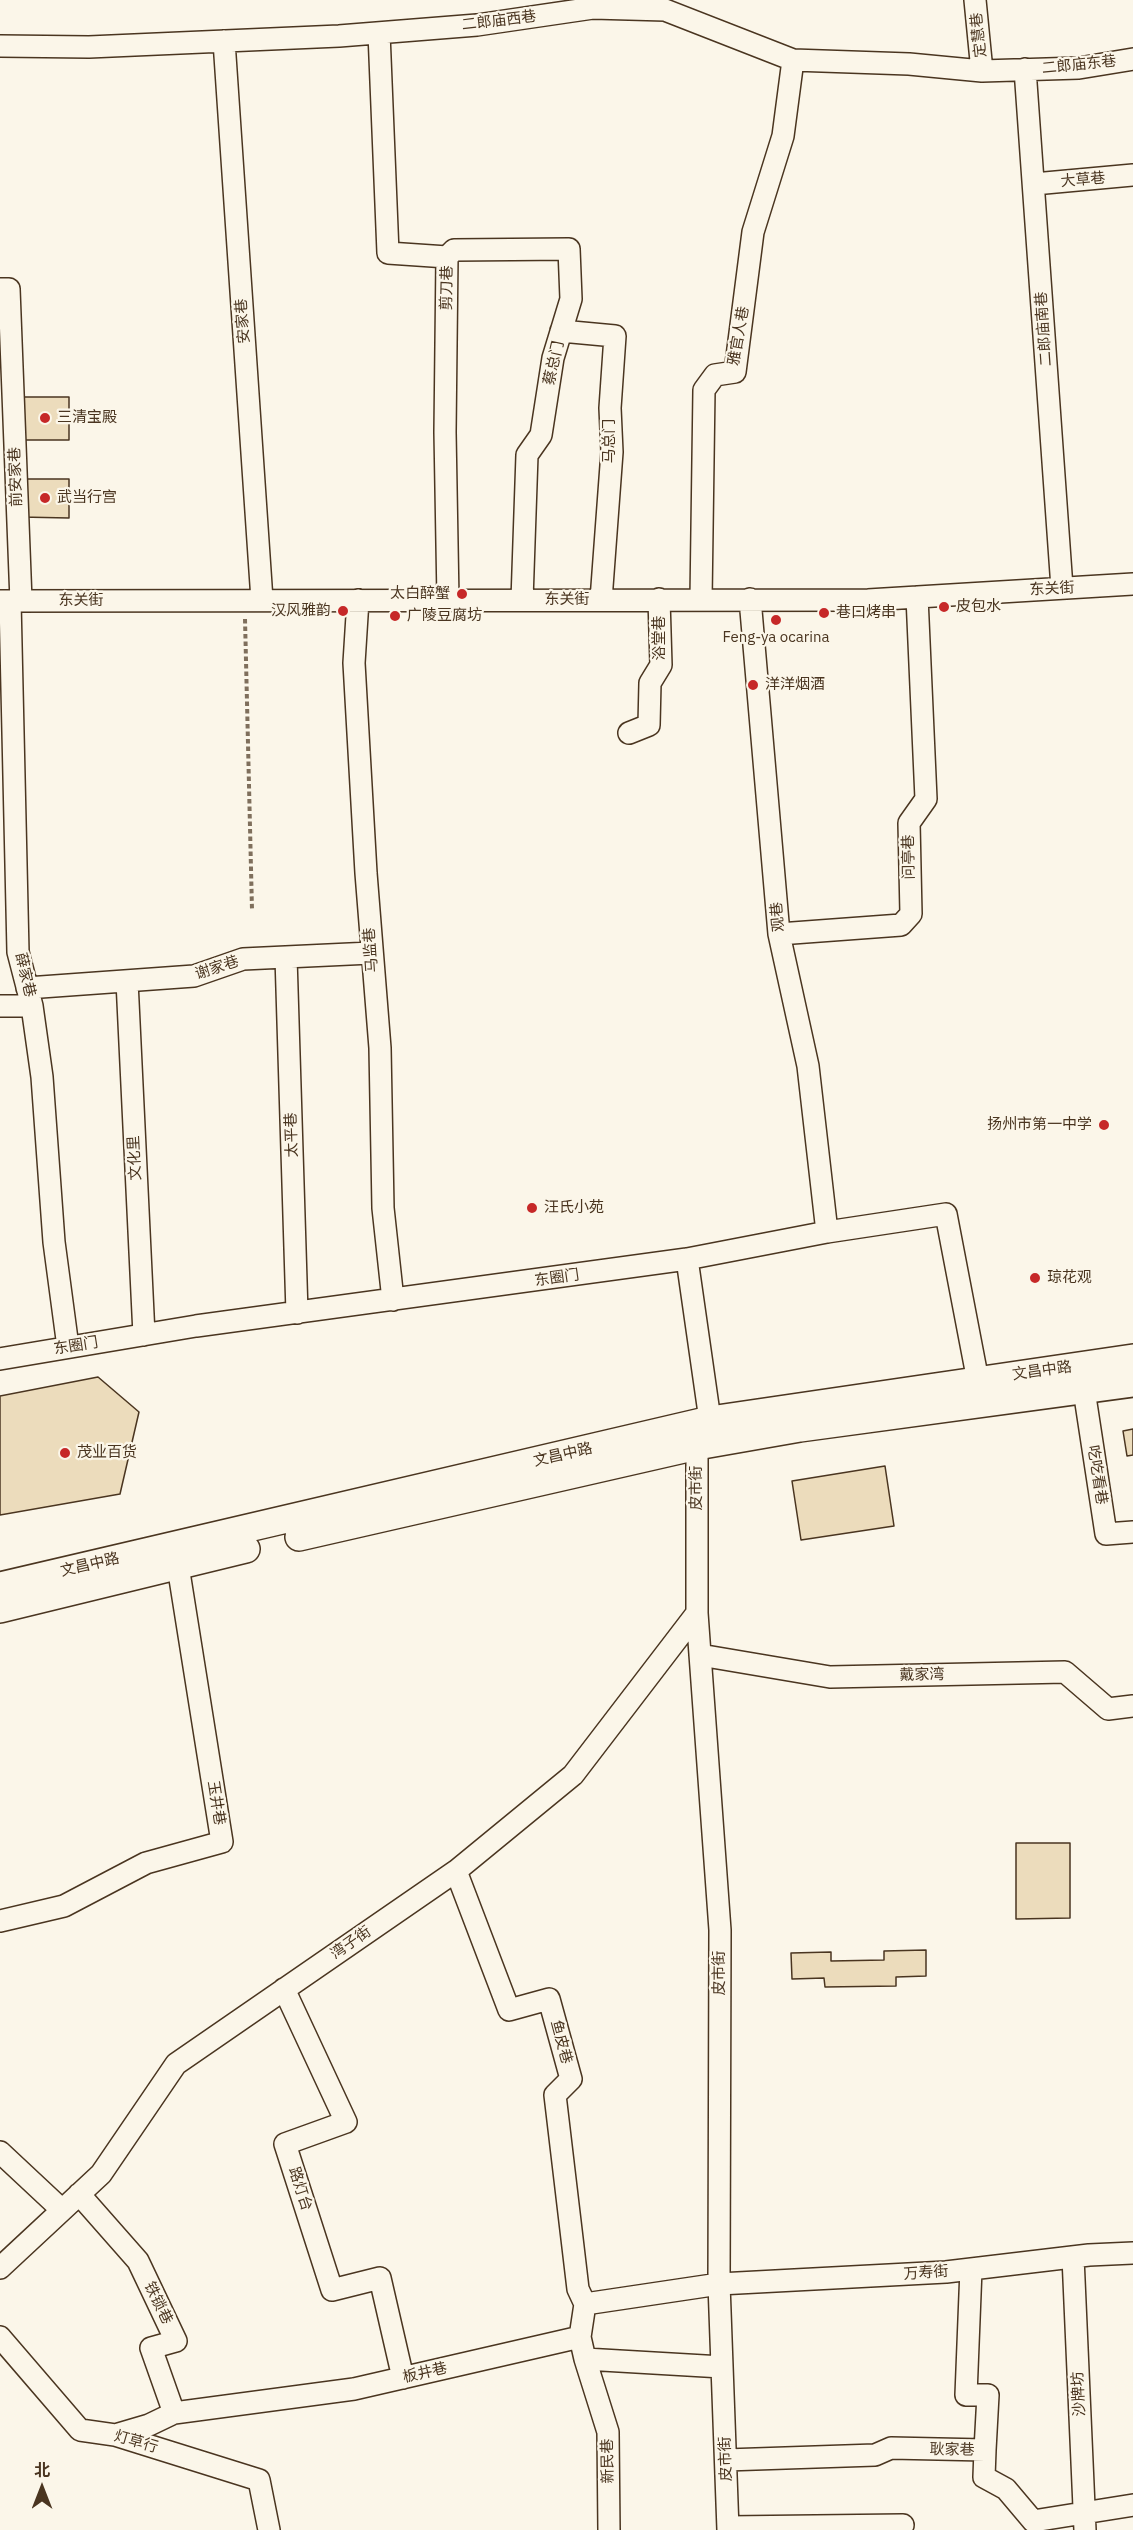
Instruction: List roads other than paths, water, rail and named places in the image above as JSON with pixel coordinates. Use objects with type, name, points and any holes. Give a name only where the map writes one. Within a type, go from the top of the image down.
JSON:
[{"type":"main road","name":"文昌中路","points":[[0,1586],[710,1420],[1133,1358]]},
{"type":"main road","name":"文昌中路","points":[[0,1609],[697,1446],[800,1428],[1133,1383]]},
{"type":"street","name":"定慧巷","points":[[975,0],[982,71]]},
{"type":"street","name":"二郎庙西巷","points":[[0,46],[89,46],[379,33],[477,25],[593,8],[665,10],[793,60],[909,64],[982,71],[1025,69]]},
{"type":"street","name":"剪刀巷","points":[[379,33],[388,253],[447,257],[444,432],[448,600]]},
{"type":"street","name":"安家巷","points":[[224,41],[253,600]]},
{"type":"street","name":"二郎庙东巷","points":[[1025,69],[1080,68],[1133,59]]},
{"type":"street","name":"雅官人巷","points":[[701,599],[704,390],[716,375],[735,372],[753,232],[783,136],[793,60]]},
{"type":"street","name":"二郎庙南巷","points":[[1025,69],[1062,588]]},
{"type":"street","name":"大草巷","points":[[1034,184],[1133,175]]},
{"type":"street","name":"蔡总门","points":[[447,257],[454,250],[569,249],[572,299],[553,358],[541,435],[527,455],[522,600]]},
{"type":"street","name":"前安家巷","points":[[0,289],[9,289],[10,601]]},
{"type":"street","name":"马总门","points":[[561,331],[615,336],[610,408],[612,452],[601,600]]},
{"type":"street","name":"东关街","points":[[10,601],[868,600],[1133,584]]},
{"type":"street","name":"问亭巷","points":[[779,934],[901,924],[911,914],[909,823],[926,799],[917,597]]},
{"type":"street","name":"浴堂巷","points":[[629,733],[650,725],[650,683],[661,665],[659,599]]},
{"type":"street","name":"观巷","points":[[750,599],[779,934],[807,1066],[827,1232]]},
{"type":"street","name":"马监巷","points":[[358,600],[354,663],[371,953],[380,1048],[383,1208],[393,1300]]},
{"type":"street","name":"薛家巷","points":[[10,601],[18,952],[30,997],[42,1077],[54,1242],[68,1347]]},
{"type":"street","name":"谢家巷","points":[[0,1006],[30,997],[127,981],[194,976],[243,959],[371,953]]},
{"type":"street","name":"太平巷","points":[[286,957],[297,1312]]},
{"type":"street","name":"文化里","points":[[127,981],[144,1335]]},
{"type":"street","name":"东圈门","points":[[0,1359],[297,1312],[687,1259],[827,1232],[946,1214],[978,1381]]},
{"type":"street","points":[[687,1259],[710,1420]]},
{"type":"street","name":"吃吃看巷","points":[[1084,1390],[1106,1534],[1133,1532]]},
{"type":"street","name":"皮市街","points":[[710,1420],[697,1446],[697,1613],[720,1930],[719,2284],[728,2529]]},
{"type":"street","name":"玉井巷","points":[[0,1921],[64,1906],[146,1863],[222,1842],[178,1566]]},
{"type":"street","name":"湾子街","points":[[0,2268],[101,2174],[176,2064],[456,1871],[573,1775],[697,1613]]},
{"type":"street","name":"戴家湾","points":[[700,1655],[830,1677],[1065,1672],[1108,1709],[1133,1706]]},
{"type":"street","name":"鱼皮巷","points":[[456,1871],[509,2010],[549,2000],[571,2079],[555,2095],[578,2289],[585,2304],[580,2337]]},
{"type":"street","name":"路灯台","points":[[284,1989],[346,2121],[285,2144],[332,2290],[380,2278],[403,2378]]},
{"type":"street","points":[[0,2152],[62,2210]]},
{"type":"street","name":"铁锁巷","points":[[79,2194],[138,2261],[176,2341],[152,2348],[174,2413]]},
{"type":"street","name":"万寿街","points":[[585,2304],[719,2284],[971,2269],[1073,2257],[1133,2253]]},
{"type":"street","name":"沙牌坊","points":[[1073,2257],[1085,2522]]},
{"type":"street","points":[[971,2269],[966,2395],[988,2395],[985,2450]]},
{"type":"street","name":"灯草行","points":[[0,2337],[80,2430],[114,2435],[259,2480],[269,2530]]},
{"type":"street","points":[[580,2337],[585,2359],[722,2367]]},
{"type":"street","name":"板井巷","points":[[114,2435],[149,2426],[174,2413],[354,2389],[580,2337]]},
{"type":"street","name":"新民巷","points":[[585,2359],[608,2432],[609,2530]]},
{"type":"street","name":"耿家巷","points":[[726,2460],[875,2455],[891,2448],[985,2450],[984,2477],[1006,2489],[1033,2521],[1085,2522],[1133,2505]]},
{"type":"street","points":[[728,2529],[903,2525]]},
{"type":"place","name":"三清宝殿","points":[[45,418]]},
{"type":"place","name":"武当行宫","points":[[45,498]]},
{"type":"place","name":"太白醉蟹","points":[[462,594]]},
{"type":"place","name":"皮包水","points":[[944,607]]},
{"type":"place","name":"汉风雅韵","points":[[343,611]]},
{"type":"place","name":"巷口烤串","points":[[824,613]]},
{"type":"place","name":"广陵豆腐坊","points":[[395,616]]},
{"type":"place","name":"Feng-ya ocarina","points":[[776,620]]},
{"type":"place","name":"洋洋烟酒","points":[[753,685]]},
{"type":"place","name":"扬州市第一中学","points":[[1104,1125]]},
{"type":"place","name":"汪氏小苑","points":[[532,1208]]},
{"type":"place","name":"琼花观","points":[[1035,1278]]},
{"type":"place","name":"茂业百货","points":[[65,1453]]}]
